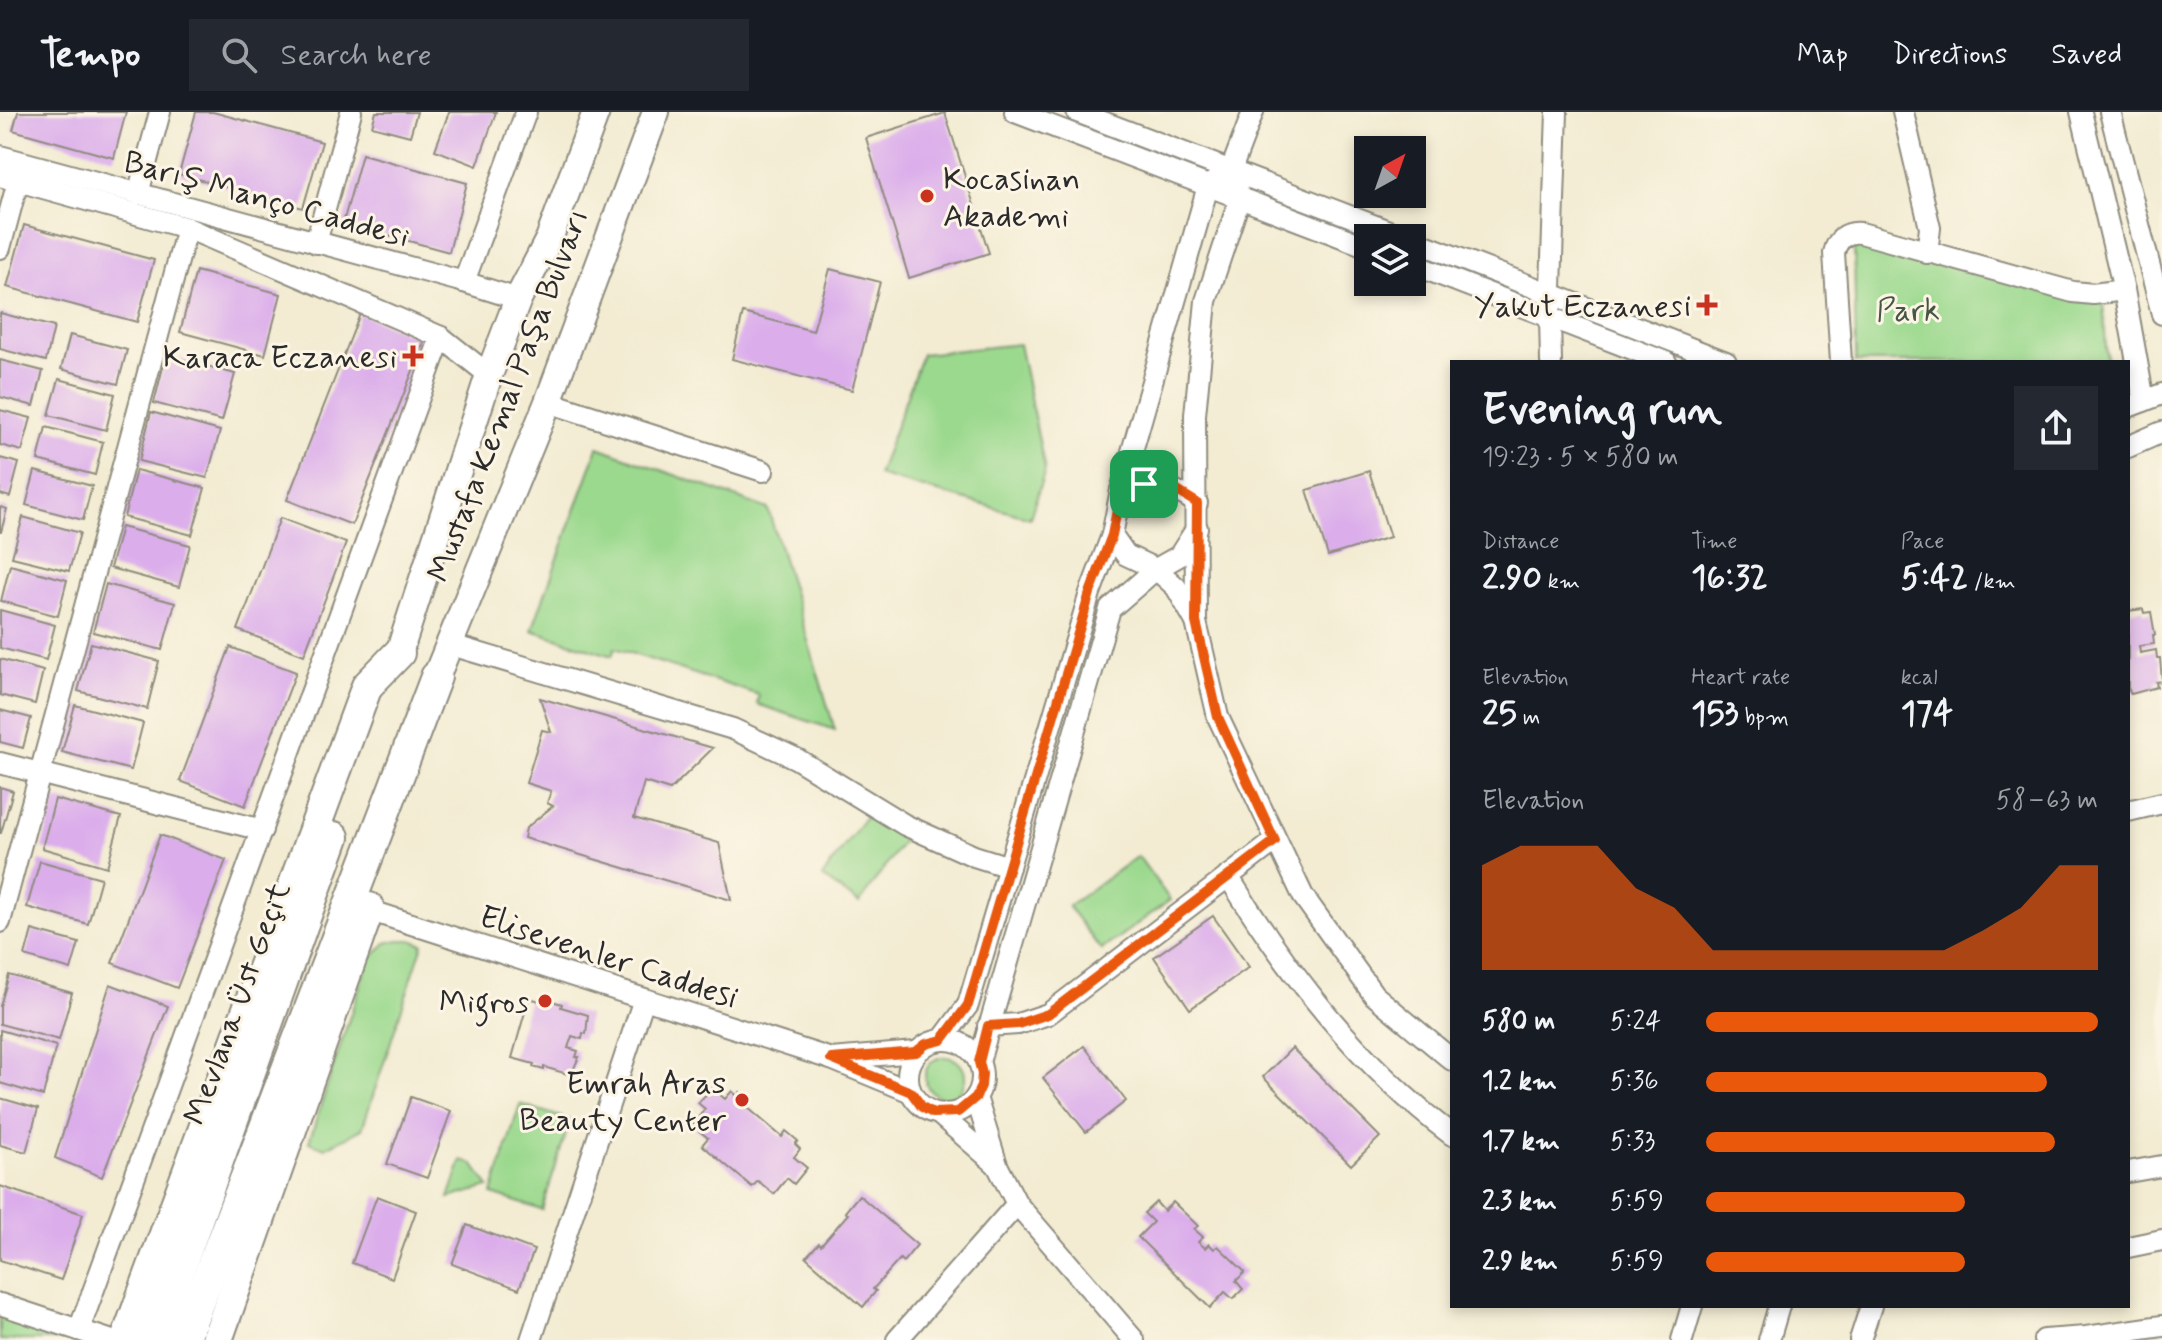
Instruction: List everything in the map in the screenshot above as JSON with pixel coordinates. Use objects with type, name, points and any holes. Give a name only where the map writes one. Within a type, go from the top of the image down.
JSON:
[{"type":"highway","name":"Mustafa Kemal Paşa Bulvarı","points":[[386,690],[399,653]]},
{"type":"highway","points":[[126,1340],[367,686],[399,653]]},
{"type":"highway","name":"Mustafa Kemal Paşa Bulvarı","points":[[184,1340],[436,677]]},
{"type":"highway","points":[[217,1340],[436,724],[436,677]]},
{"type":"highway","name":"Mevlana Üst Geçit","points":[[154,1340],[386,690]]},
{"type":"main road","name":"Mustafa Kemal Paşa Bulvarı","points":[[399,653],[489,375],[518,299],[549,239],[596,112]]},
{"type":"main road","name":"Mustafa Kemal Paşa Bulvarı","points":[[436,677],[548,402],[656,112]]},
{"type":"street","points":[[138,194],[160,112]]},
{"type":"street","points":[[316,243],[351,112]]},
{"type":"street","points":[[464,282],[526,112]]},
{"type":"street","points":[[1015,112],[1354,242]]},
{"type":"street","points":[[1077,112],[1371,224]]},
{"type":"street","points":[[942,1040],[968,1005],[1090,593],[1112,535],[1121,490],[1208,186],[1231,170],[1253,112]]},
{"type":"street","points":[[1551,360],[1557,112]]},
{"type":"street","points":[[1903,112],[1930,228],[1927,253]]},
{"type":"street","points":[[2081,112],[2124,290],[2145,401]]},
{"type":"street","points":[[2110,112],[2162,314]]},
{"type":"street","name":"Barış Manço Caddesi","points":[[0,156],[518,299]]},
{"type":"street","points":[[1231,170],[1240,198],[1206,301],[1195,415],[1196,622],[1218,717],[1303,896],[1374,995],[1450,1058]]},
{"type":"street","points":[[0,248],[9,178]]},
{"type":"street","name":"Barış Manço Caddesi","points":[[9,178],[187,228],[441,337],[489,375]]},
{"type":"street","points":[[0,922],[187,228]]},
{"type":"street","points":[[1841,360],[1834,253],[1838,241],[1850,233],[1861,233],[2084,294],[2124,290]]},
{"type":"street","points":[[1426,245],[1721,360]]},
{"type":"street","points":[[1426,269],[1661,360]]},
{"type":"street","points":[[79,1330],[441,337]]},
{"type":"street","points":[[548,402],[763,471]]},
{"type":"street","points":[[2130,446],[2162,432]]},
{"type":"street","points":[[1121,490],[1144,484],[1171,487],[1197,503]]},
{"type":"street","points":[[979,1062],[1110,609],[1156,569],[1179,556],[1197,528]]},
{"type":"street","points":[[1112,535],[1126,555],[1156,569],[1176,587],[1196,622]]},
{"type":"street","points":[[448,644],[727,726],[797,759],[905,825],[974,856],[1009,867]]},
{"type":"street","points":[[0,763],[262,830]]},
{"type":"street","points":[[2130,811],[2162,803]]},
{"type":"street","points":[[988,1026],[1018,1024],[1048,1014],[1275,841]]},
{"type":"street","points":[[1228,876],[1287,965],[1333,1024],[1379,1072],[1450,1133]]},
{"type":"street","name":"Elisevenler Caddesi","points":[[368,910],[831,1059],[911,1092]]},
{"type":"street","points":[[531,1340],[644,999]]},
{"type":"street","points":[[939,1114],[958,1112],[976,1097],[982,1074],[972,1051],[962,1044],[942,1040],[926,1044],[910,1062],[907,1074],[911,1092],[922,1107],[939,1114],[997,1165]]},
{"type":"street","points":[[831,1059],[916,1052]]},
{"type":"street","points":[[976,1097],[997,1165],[1017,1204],[1134,1340]]},
{"type":"street","points":[[2130,1172],[2162,1166]]},
{"type":"street","points":[[897,1340],[1017,1204]]},
{"type":"street","points":[[2130,1247],[2162,1240]]},
{"type":"street","points":[[0,1304],[109,1340]]},
{"type":"street","points":[[1682,1340],[1691,1308]]},
{"type":"street","points":[[1769,1340],[1778,1308]]},
{"type":"street","points":[[1869,1340],[1860,1340],[1870,1308]]},
{"type":"street","points":[[2044,1340],[2162,1326]]},
{"type":"green space","name":"Park","points":[[1854,242],[2103,300],[2107,360],[1856,360]]},
{"type":"green space","points":[[1019,344],[1045,470],[1030,518],[878,475],[922,354]]},
{"type":"green space","points":[[598,447],[768,509],[835,730],[757,704],[759,695],[615,648],[612,656],[532,630]]},
{"type":"green space","points":[[870,811],[906,837],[859,903],[822,877]]},
{"type":"green space","points":[[1138,856],[1170,900],[1101,950],[1068,906]]},
{"type":"green space","points":[[399,940],[423,944],[362,1129],[325,1148],[309,1142],[368,961],[386,943]]},
{"type":"green space","points":[[945,1057],[959,1063],[965,1077],[959,1091],[945,1097],[931,1091],[925,1077],[931,1063]]},
{"type":"green space","points":[[520,1104],[570,1120],[542,1210],[492,1194]]},
{"type":"green space","points":[[462,1160],[473,1164],[489,1187],[449,1198]]},
{"type":"green space","points":[[0,1316],[82,1340],[0,1340]]},
{"type":"building","points":[[18,112],[126,112],[114,158],[13,130]]},
{"type":"building","points":[[196,112],[213,112],[322,142],[303,208],[179,174]]},
{"type":"building","points":[[376,112],[417,112],[410,136],[372,126]]},
{"type":"building","points":[[449,112],[496,112],[477,166],[435,150]]},
{"type":"building","name":"Kocasinan Akademi","points":[[945,113],[989,253],[909,278],[866,138]]},
{"type":"building","points":[[362,154],[467,183],[449,252],[343,223]]},
{"type":"building","points":[[24,225],[154,260],[137,322],[7,287]]},
{"type":"building","points":[[830,269],[880,282],[852,390],[732,359],[743,313],[813,331]]},
{"type":"building","points":[[196,271],[281,294],[265,355],[180,332]]},
{"type":"building","points":[[0,313],[54,327],[46,361],[0,349]]},
{"type":"building","points":[[360,314],[425,340],[352,525],[287,500]]},
{"type":"building","points":[[70,335],[127,350],[118,384],[61,369]]},
{"type":"building","points":[[166,355],[235,374],[222,421],[154,403]]},
{"type":"building","points":[[0,360],[43,371],[34,406],[0,397]]},
{"type":"building","points":[[59,379],[115,394],[106,430],[49,415]]},
{"type":"building","points":[[0,410],[31,418],[22,451],[0,445]]},
{"type":"building","points":[[151,412],[220,431],[207,478],[139,461]]},
{"type":"building","points":[[46,427],[103,442],[95,475],[38,460]]},
{"type":"building","points":[[0,458],[19,463],[10,497],[0,494]]},
{"type":"building","points":[[136,470],[205,488],[192,535],[124,517]]},
{"type":"building","points":[[35,471],[92,486],[83,520],[26,505]]},
{"type":"building","points":[[1369,471],[1390,537],[1328,556],[1307,490]]},
{"type":"building","points":[[0,507],[7,509],[1,532],[0,532]]},
{"type":"building","points":[[23,517],[80,533],[69,571],[12,557]]},
{"type":"building","points":[[280,518],[346,543],[304,655],[238,630]]},
{"type":"building","points":[[121,527],[190,545],[179,587],[110,568]]},
{"type":"building","points":[[10,565],[67,580],[58,616],[1,601]]},
{"type":"building","points":[[106,584],[175,603],[162,650],[93,632]]},
{"type":"building","points":[[2143,609],[2144,613],[2151,612],[2154,644],[2139,646],[2140,653],[2156,650],[2157,658],[2160,658],[2162,681],[2156,682],[2157,687],[2131,694],[2130,692],[2130,611]]},
{"type":"building","points":[[0,610],[55,625],[46,660],[0,648]]},
{"type":"building","points":[[91,643],[159,661],[147,709],[78,691]]},
{"type":"building","points":[[230,647],[296,672],[245,806],[180,781]]},
{"type":"building","points":[[0,659],[43,671],[35,704],[0,695]]},
{"type":"building","points":[[540,698],[713,748],[670,790],[644,782],[634,818],[719,843],[731,900],[524,838],[526,828],[553,806],[547,803],[551,791],[526,783],[542,730],[551,732]]},
{"type":"building","points":[[75,705],[143,723],[131,770],[62,752]]},
{"type":"building","points":[[0,710],[31,718],[23,748],[0,742]]},
{"type":"building","points":[[0,787],[13,791],[1,833],[0,833]]},
{"type":"building","points":[[55,799],[121,817],[107,867],[42,848]]},
{"type":"building","points":[[160,835],[226,860],[177,988],[112,963]]},
{"type":"building","points":[[40,861],[101,878],[88,924],[27,907]]},
{"type":"building","points":[[1213,916],[1249,967],[1190,1009],[1154,957]]},
{"type":"building","points":[[32,930],[79,943],[71,970],[25,956]]},
{"type":"building","points":[[9,975],[72,993],[59,1040],[0,1024],[0,1006]]},
{"type":"building","points":[[110,984],[168,1006],[102,1177],[55,1158]]},
{"type":"building","points":[[529,998],[551,1004],[552,1001],[588,1015],[586,1034],[583,1033],[582,1039],[572,1036],[568,1048],[578,1051],[576,1057],[579,1057],[571,1075],[533,1067],[534,1064],[512,1058]]},
{"type":"building","points":[[0,1030],[56,1046],[43,1096],[0,1083]]},
{"type":"building","points":[[1084,1046],[1126,1101],[1086,1132],[1043,1078]]},
{"type":"building","points":[[1292,1048],[1380,1137],[1351,1165],[1263,1077]]},
{"type":"building","points":[[712,1088],[725,1099],[732,1091],[737,1096],[740,1092],[751,1102],[747,1107],[782,1137],[786,1131],[798,1141],[795,1144],[800,1149],[794,1157],[807,1168],[794,1184],[787,1178],[774,1194],[758,1181],[752,1187],[702,1145],[708,1138],[692,1125],[705,1109],[698,1103]]},
{"type":"building","points":[[411,1097],[451,1111],[427,1178],[387,1164]]},
{"type":"building","points":[[0,1098],[38,1109],[26,1152],[0,1145]]},
{"type":"building","points":[[0,1186],[83,1214],[61,1280],[0,1260]]},
{"type":"building","points":[[859,1195],[917,1245],[873,1289],[876,1291],[863,1307],[806,1257],[848,1214],[845,1212]]},
{"type":"building","points":[[377,1196],[416,1211],[392,1278],[352,1263]]},
{"type":"building","points":[[1156,1202],[1164,1211],[1173,1202],[1198,1226],[1194,1229],[1203,1237],[1198,1242],[1205,1248],[1209,1244],[1214,1249],[1218,1246],[1245,1272],[1236,1281],[1243,1289],[1233,1299],[1225,1292],[1210,1308],[1138,1237],[1153,1222],[1144,1213]]},
{"type":"building","points":[[467,1225],[534,1250],[519,1289],[452,1264]]},
{"type":"place","name":"Kocasinan Akademi","points":[[927,196]]},
{"type":"place","name":"Yakut Eczanesi","points":[[1707,305]]},
{"type":"place","name":"Karaca Eczanesi","points":[[413,356]]},
{"type":"place","name":"Migros","points":[[545,1001]]},
{"type":"place","name":"Emrah Aras Beauty Center","points":[[742,1100]]},
{"type":"route","points":[[1144,484],[1171,487],[1197,503],[1196,622],[1218,717],[1275,841],[1048,1014],[1018,1024],[988,1026],[979,1062],[981,1086],[976,1097],[958,1112],[933,1113],[922,1107],[911,1092],[831,1059],[916,1052],[926,1044],[942,1040],[968,1005],[1090,593],[1112,535],[1121,490],[1144,484]]}]
